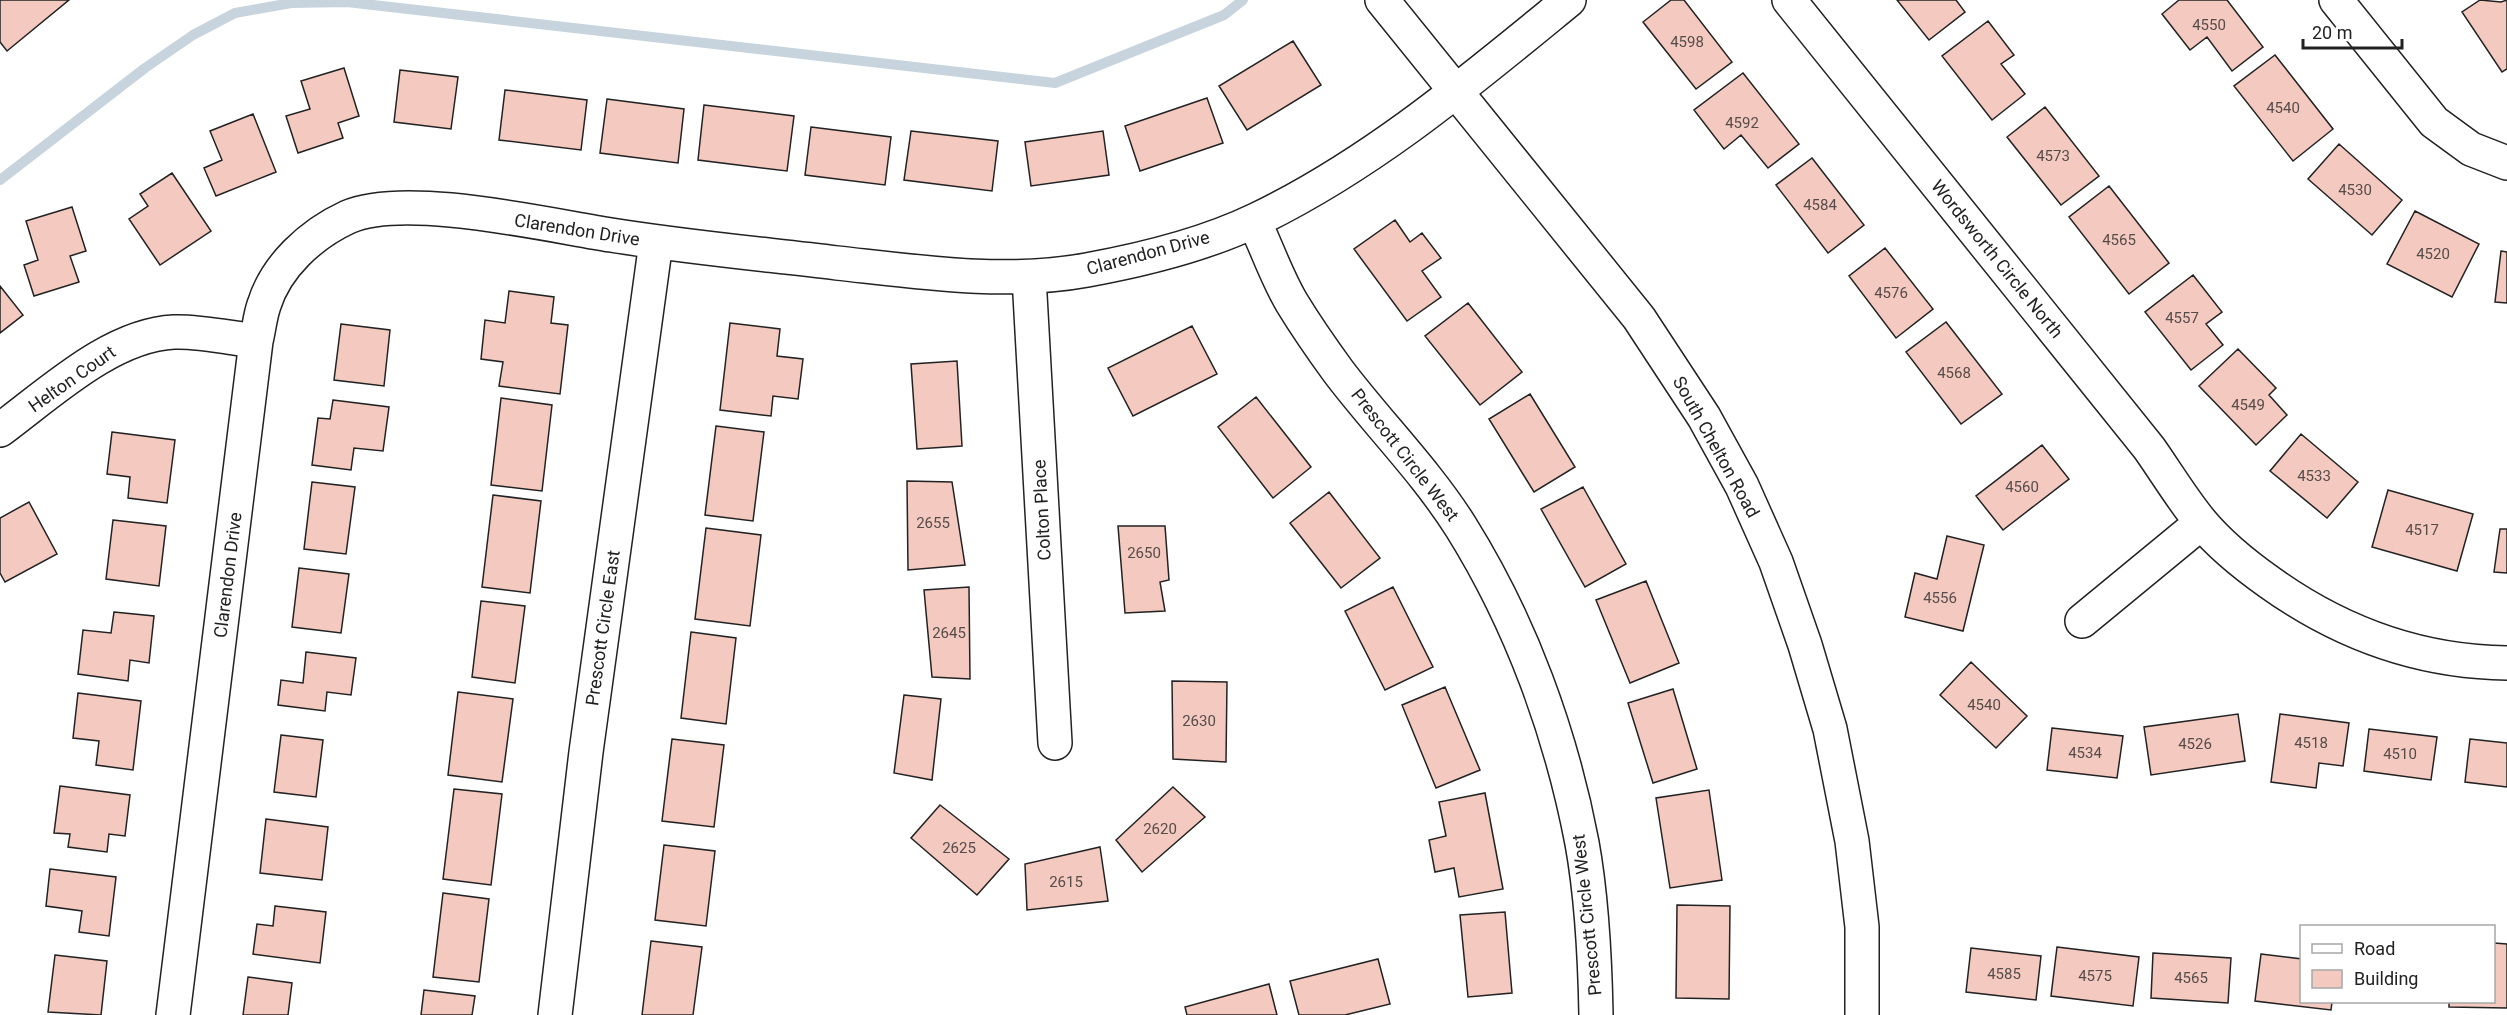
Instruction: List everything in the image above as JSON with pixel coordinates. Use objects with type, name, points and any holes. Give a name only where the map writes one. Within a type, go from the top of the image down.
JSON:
[{"type":"street","name":"South Chelton Road","points":[[1382,0],[1639,318],[1704,417],[1742,486],[1776,562],[1805,645],[1830,729],[1850,829],[1862,927],[1862,1015]]},
{"type":"street","name":"Clarendon Drive","points":[[173,1015],[256,341],[264,303],[284,266],[315,236],[351,216],[394,208],[447,210],[656,243],[929,273],[1029,277],[1084,271],[1194,243],[1254,221],[1367,157],[1457,92],[1569,0]]},
{"type":"street","name":"Wordsworth Circle North","points":[[1789,0],[2149,448],[2202,522],[2238,560],[2278,588],[2334,622],[2375,641],[2430,656],[2507,663]]},
{"type":"street","points":[[2336,0],[2434,122],[2471,149],[2507,163]]},
{"type":"street","name":"Prescott Circle West","points":[[1254,221],[1291,302],[1315,338],[1338,371],[1406,451],[1461,527],[1502,604],[1533,672],[1562,757],[1582,845],[1591,930],[1596,1015]]},
{"type":"street","name":"Prescott Circle East","points":[[555,1015],[588,741],[656,243]]},
{"type":"street","name":"Colton Place","points":[[1029,277],[1055,743]]},
{"type":"street","name":"Helton Court","points":[[0,430],[109,350],[140,337],[175,332],[256,341]]},
{"type":"street","points":[[2082,621],[2202,522]]},
{"type":"building","points":[[0,0],[69,0],[7,51],[0,42]]},
{"type":"building","points":[[1671,0],[1684,0],[1732,62],[1696,89],[1643,22]]},
{"type":"building","points":[[1897,0],[1956,0],[1965,12],[1929,40]]},
{"type":"building","points":[[2179,0],[2227,0],[2263,47],[2232,71],[2207,37],[2190,50],[2162,14]]},
{"type":"building","points":[[2480,0],[2501,2],[2507,0],[2507,69],[2502,72],[2462,12]]},
{"type":"building","points":[[1988,21],[2014,55],[2001,64],[2025,94],[1992,120],[1942,56]]},
{"type":"building","points":[[1293,41],[1321,85],[1247,130],[1219,86]]},
{"type":"building","points":[[2275,55],[2333,129],[2293,161],[2234,86]]},
{"type":"building","points":[[344,68],[359,116],[338,123],[343,138],[298,153],[286,116],[310,109],[301,81]]},
{"type":"building","points":[[400,70],[458,77],[451,129],[394,122]]},
{"type":"building","points":[[1743,73],[1799,144],[1768,168],[1741,135],[1724,149],[1694,110]]},
{"type":"building","points":[[505,90],[587,100],[581,150],[499,140]]},
{"type":"building","points":[[1207,98],[1223,143],[1140,171],[1125,126]]},
{"type":"building","points":[[607,99],[684,109],[678,163],[600,153]]},
{"type":"building","points":[[704,105],[794,116],[787,171],[698,160]]},
{"type":"building","points":[[2045,107],[2099,176],[2061,205],[2007,137]]},
{"type":"building","points":[[253,114],[276,172],[216,196],[204,168],[222,160],[210,131]]},
{"type":"building","points":[[811,127],[891,137],[885,185],[805,175]]},
{"type":"building","points":[[911,131],[998,141],[992,191],[904,180]]},
{"type":"building","points":[[1103,131],[1109,175],[1031,186],[1025,142]]},
{"type":"building","points":[[2339,144],[2402,200],[2372,235],[2308,179]]},
{"type":"building","points":[[1812,158],[1864,225],[1828,253],[1776,185]]},
{"type":"building","points":[[172,173],[211,231],[160,265],[129,219],[148,206],[140,194]]},
{"type":"building","points":[[2109,186],[2169,263],[2129,294],[2069,217]]},
{"type":"building","points":[[72,207],[86,251],[70,256],[79,282],[34,296],[24,265],[38,260],[26,221]]},
{"type":"building","points":[[2415,211],[2479,244],[2452,297],[2387,264]]},
{"type":"building","points":[[1395,220],[1410,242],[1422,233],[1441,258],[1422,271],[1441,297],[1407,321],[1354,249]]},
{"type":"building","points":[[1885,248],[1933,309],[1896,338],[1849,276]]},
{"type":"building","points":[[2501,251],[2507,252],[2507,303],[2495,302]]},
{"type":"building","points":[[2193,275],[2222,312],[2206,324],[2223,345],[2191,370],[2145,312]]},
{"type":"building","points":[[0,286],[23,315],[0,333]]},
{"type":"building","points":[[509,291],[554,297],[551,323],[568,325],[560,394],[499,386],[503,362],[481,359],[485,320],[505,323]]},
{"type":"building","points":[[1468,303],[1522,372],[1480,405],[1425,336]]},
{"type":"building","points":[[1946,322],[2002,394],[1961,424],[1906,352]]},
{"type":"building","points":[[730,323],[780,329],[777,356],[803,359],[798,399],[773,396],[771,416],[720,410]]},
{"type":"building","points":[[341,324],[390,330],[384,386],[334,380]]},
{"type":"building","points":[[1192,326],[1217,374],[1133,416],[1108,368]]},
{"type":"building","points":[[2238,349],[2276,388],[2269,395],[2287,415],[2256,445],[2199,386]]},
{"type":"building","points":[[957,361],[962,446],[917,449],[911,364]]},
{"type":"building","points":[[1530,394],[1575,467],[1534,492],[1489,419]]},
{"type":"building","points":[[1256,397],[1311,467],[1273,498],[1218,427]]},
{"type":"building","points":[[501,398],[552,405],[542,491],[491,485]]},
{"type":"building","points":[[333,400],[389,407],[383,451],[354,448],[351,470],[312,465],[318,418],[330,419]]},
{"type":"building","points":[[716,426],[764,432],[753,521],[705,515]]},
{"type":"building","points":[[112,432],[175,440],[167,503],[128,498],[130,477],[107,474]]},
{"type":"building","points":[[2301,434],[2358,482],[2327,518],[2270,471]]},
{"type":"building","points":[[2042,445],[2069,479],[2003,530],[1976,496]]},
{"type":"building","points":[[907,481],[952,482],[965,565],[908,570]]},
{"type":"building","points":[[312,482],[355,487],[346,554],[304,549]]},
{"type":"building","points":[[1583,487],[1626,564],[1585,587],[1541,509]]},
{"type":"building","points":[[2388,490],[2473,514],[2457,571],[2372,547]]},
{"type":"building","points":[[1329,492],[1380,558],[1341,588],[1290,523]]},
{"type":"building","points":[[493,495],[541,501],[530,593],[482,587]]},
{"type":"building","points":[[29,502],[57,554],[5,582],[0,573],[0,518]]},
{"type":"building","points":[[113,520],[166,526],[159,586],[106,579]]},
{"type":"building","points":[[1118,526],[1165,526],[1169,580],[1160,582],[1165,611],[1125,613]]},
{"type":"building","points":[[706,528],[761,535],[750,626],[695,619]]},
{"type":"building","points":[[2500,529],[2507,529],[2507,573],[2494,572]]},
{"type":"building","points":[[1947,536],[1984,545],[1963,631],[1905,617],[1915,573],[1937,579]]},
{"type":"building","points":[[299,568],[349,574],[341,633],[292,627]]},
{"type":"building","points":[[1646,581],[1679,663],[1630,683],[1596,600]]},
{"type":"building","points":[[969,587],[970,679],[932,677],[924,590]]},
{"type":"building","points":[[1393,587],[1433,667],[1385,690],[1345,611]]},
{"type":"building","points":[[481,601],[525,606],[515,683],[472,677]]},
{"type":"building","points":[[114,612],[154,616],[149,663],[130,660],[128,681],[78,674],[83,630],[111,633]]},
{"type":"building","points":[[691,632],[736,638],[726,724],[681,718]]},
{"type":"building","points":[[306,652],[356,658],[351,695],[327,692],[325,711],[278,705],[281,680],[303,683]]},
{"type":"building","points":[[1971,662],[2027,716],[1996,748],[1940,695]]},
{"type":"building","points":[[1172,681],[1227,682],[1226,762],[1173,759]]},
{"type":"building","points":[[1445,687],[1480,770],[1436,788],[1402,705]]},
{"type":"building","points":[[1673,689],[1697,769],[1653,783],[1628,703]]},
{"type":"building","points":[[458,692],[513,699],[502,782],[448,775]]},
{"type":"building","points":[[78,693],[141,701],[133,770],[96,765],[99,741],[73,738]]},
{"type":"building","points":[[904,695],[941,699],[932,780],[894,773]]},
{"type":"building","points":[[2238,714],[2245,761],[2151,775],[2144,727]]},
{"type":"building","points":[[2280,714],[2349,723],[2343,766],[2319,763],[2316,788],[2271,782]]},
{"type":"building","points":[[2052,728],[2123,736],[2117,778],[2047,770]]},
{"type":"building","points":[[2369,729],[2437,737],[2431,780],[2364,771]]},
{"type":"building","points":[[281,735],[323,740],[316,797],[274,792]]},
{"type":"building","points":[[672,739],[724,745],[714,827],[662,821]]},
{"type":"building","points":[[2470,739],[2507,743],[2507,787],[2465,782]]},
{"type":"building","points":[[60,786],[130,795],[125,836],[109,834],[107,852],[68,847],[70,834],[54,833]]},
{"type":"building","points":[[1173,787],[1205,817],[1142,872],[1116,840]]},
{"type":"building","points":[[454,789],[502,794],[491,885],[443,879]]},
{"type":"building","points":[[1709,790],[1722,880],[1670,888],[1656,798]]},
{"type":"building","points":[[1485,793],[1503,889],[1459,897],[1454,868],[1435,872],[1429,840],[1446,836],[1439,802]]},
{"type":"building","points":[[940,805],[1009,859],[977,895],[911,838]]},
{"type":"building","points":[[266,819],[328,827],[322,880],[260,873]]},
{"type":"building","points":[[664,845],[715,851],[706,926],[655,920]]},
{"type":"building","points":[[1100,847],[1108,901],[1027,910],[1025,864]]},
{"type":"building","points":[[50,869],[116,877],[109,936],[79,932],[82,911],[46,906]]},
{"type":"building","points":[[443,893],[489,899],[479,982],[433,977]]},
{"type":"building","points":[[1677,905],[1730,906],[1729,999],[1676,998]]},
{"type":"building","points":[[275,906],[326,912],[320,963],[253,954],[257,924],[273,926]]},
{"type":"building","points":[[1505,912],[1512,993],[1468,997],[1460,915]]},
{"type":"building","points":[[651,941],[702,947],[693,1015],[642,1015]]},
{"type":"building","points":[[2495,943],[2507,944],[2507,1008],[2449,1007],[2449,1003],[2495,1003]]},
{"type":"building","points":[[2057,947],[2139,957],[2133,1006],[2051,996]]},
{"type":"building","points":[[1971,948],[2041,956],[2036,1000],[1966,992]]},
{"type":"building","points":[[2153,953],[2231,958],[2228,1003],[2151,998]]},
{"type":"building","points":[[2261,954],[2300,959],[2300,1003],[2332,1003],[2331,1010],[2255,1001]]},
{"type":"building","points":[[55,955],[107,961],[101,1015],[48,1012]]},
{"type":"building","points":[[1378,959],[1390,1004],[1345,1015],[1299,1015],[1290,981]]},
{"type":"building","points":[[248,977],[292,983],[288,1015],[243,1015]]},
{"type":"building","points":[[1269,984],[1277,1015],[1187,1015],[1185,1007]]},
{"type":"building","points":[[424,990],[475,996],[472,1015],[421,1015]]},
{"type":"waterway","points":[[0,180],[145,68],[193,35],[235,13],[291,3],[347,2],[1055,83],[1224,15],[1243,0]]}]
